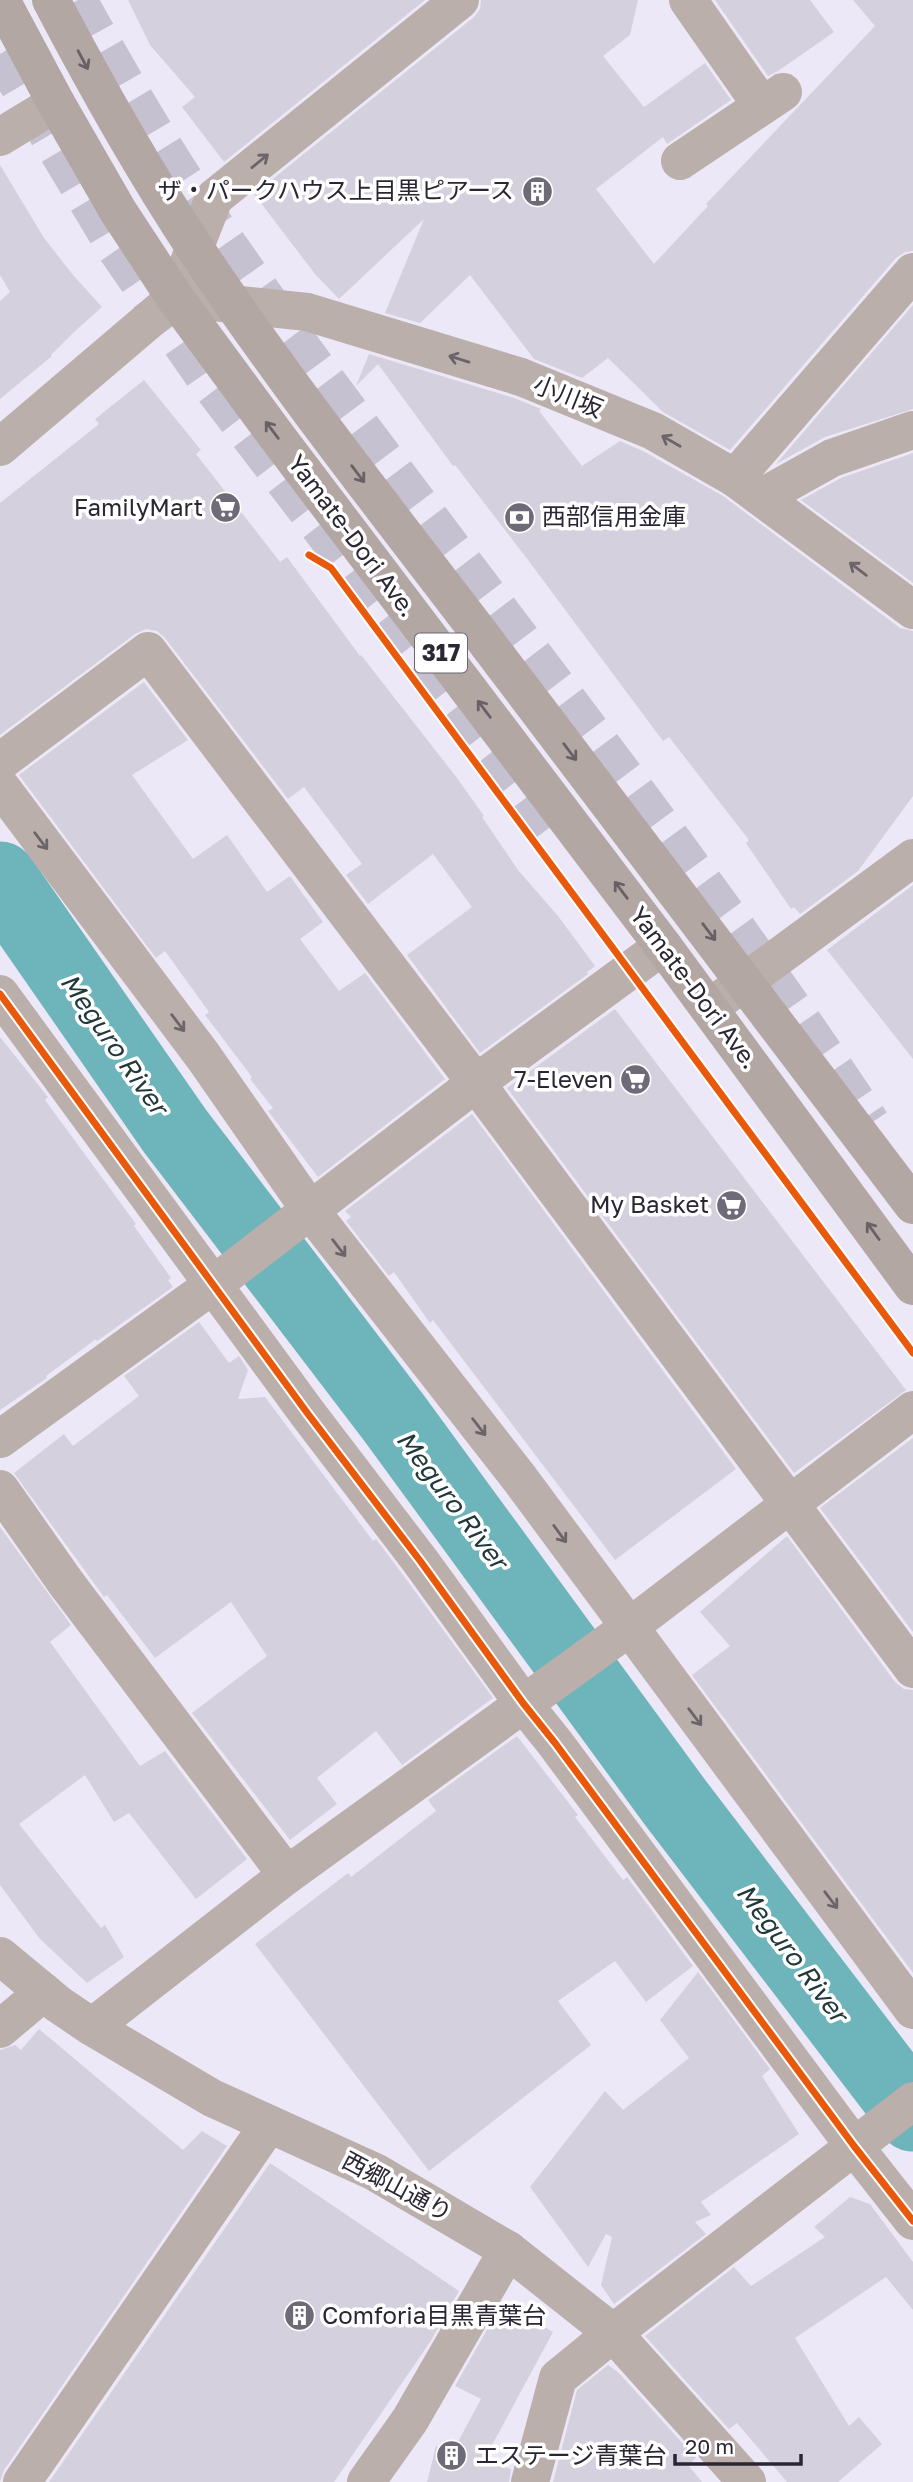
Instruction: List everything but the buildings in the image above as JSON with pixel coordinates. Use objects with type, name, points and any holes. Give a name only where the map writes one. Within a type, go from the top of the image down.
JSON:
[{"type":"main road","name":"Yamate-Dori Ave.","points":[[1,0],[118,211],[175,298],[663,946],[913,1286]]},
{"type":"main road","name":"Yamate-Dori Ave.","points":[[51,0],[149,176],[194,247],[313,416],[746,981],[913,1205]]},
{"type":"street","points":[[0,447],[175,298],[214,198],[460,0]]},
{"type":"street","points":[[680,160],[773,99],[688,0]]},
{"type":"street","points":[[0,137],[56,103]]},
{"type":"street","points":[[748,487],[913,272]]},
{"type":"street","name":"小川坂","points":[[175,298],[307,312],[521,377],[653,431],[748,487],[913,611]]},
{"type":"street","points":[[748,487],[913,430]]},
{"type":"street","points":[[0,762],[148,651],[476,1083],[913,1669]]},
{"type":"street","points":[[0,786],[203,1056],[304,1215],[520,1479],[622,1632],[913,2010]]},
{"type":"street","points":[[709,1008],[913,858]]},
{"type":"street","points":[[0,1439],[663,946]]},
{"type":"street","points":[[6,1013],[220,1278],[308,1414],[421,1562],[530,1698],[555,1743],[861,2141],[913,2221]]},
{"type":"street","points":[[92,2027],[288,1875],[622,1632],[913,1410]]},
{"type":"street","points":[[0,1489],[66,1583],[288,1875]]},
{"type":"street","name":"西郷山通り","points":[[0,1955],[92,2027],[212,2098],[375,2172],[508,2249],[613,2333],[747,2482]]},
{"type":"street","points":[[0,2029],[44,1992]]},
{"type":"street","points":[[530,2482],[558,2378],[913,2101]]},
{"type":"street","points":[[22,2482],[269,2124]]},
{"type":"street","points":[[366,2482],[411,2420],[508,2249]]},
{"type":"waterway","name":"Meguro River","points":[[0,879],[175,1131],[394,1418],[674,1801],[913,2114]]},
{"type":"tunnel","points":[[78,0],[164,148],[258,287],[668,835],[772,978],[871,1123]]},
{"type":"tunnel","points":[[0,54],[116,249],[205,378],[552,830]]},
{"type":"cycle path","points":[[309,555],[331,568],[913,1353]]},
{"type":"cycle path","points":[[0,994],[523,1703],[913,2221]]},
{"type":"place","name":"ザ・パークハウス上目黒ピアース","points":[[537,191]]},
{"type":"place","name":"FamilyMart","points":[[226,508]]},
{"type":"place","name":"西部信用金庫","points":[[519,517]]},
{"type":"place","name":"7-Eleven","points":[[636,1080]]},
{"type":"place","name":"My Basket","points":[[732,1205]]},
{"type":"place","name":"Comforia目黒青葉台","points":[[299,2316]]},
{"type":"place","name":"エステージ青葉台","points":[[452,2456]]}]
